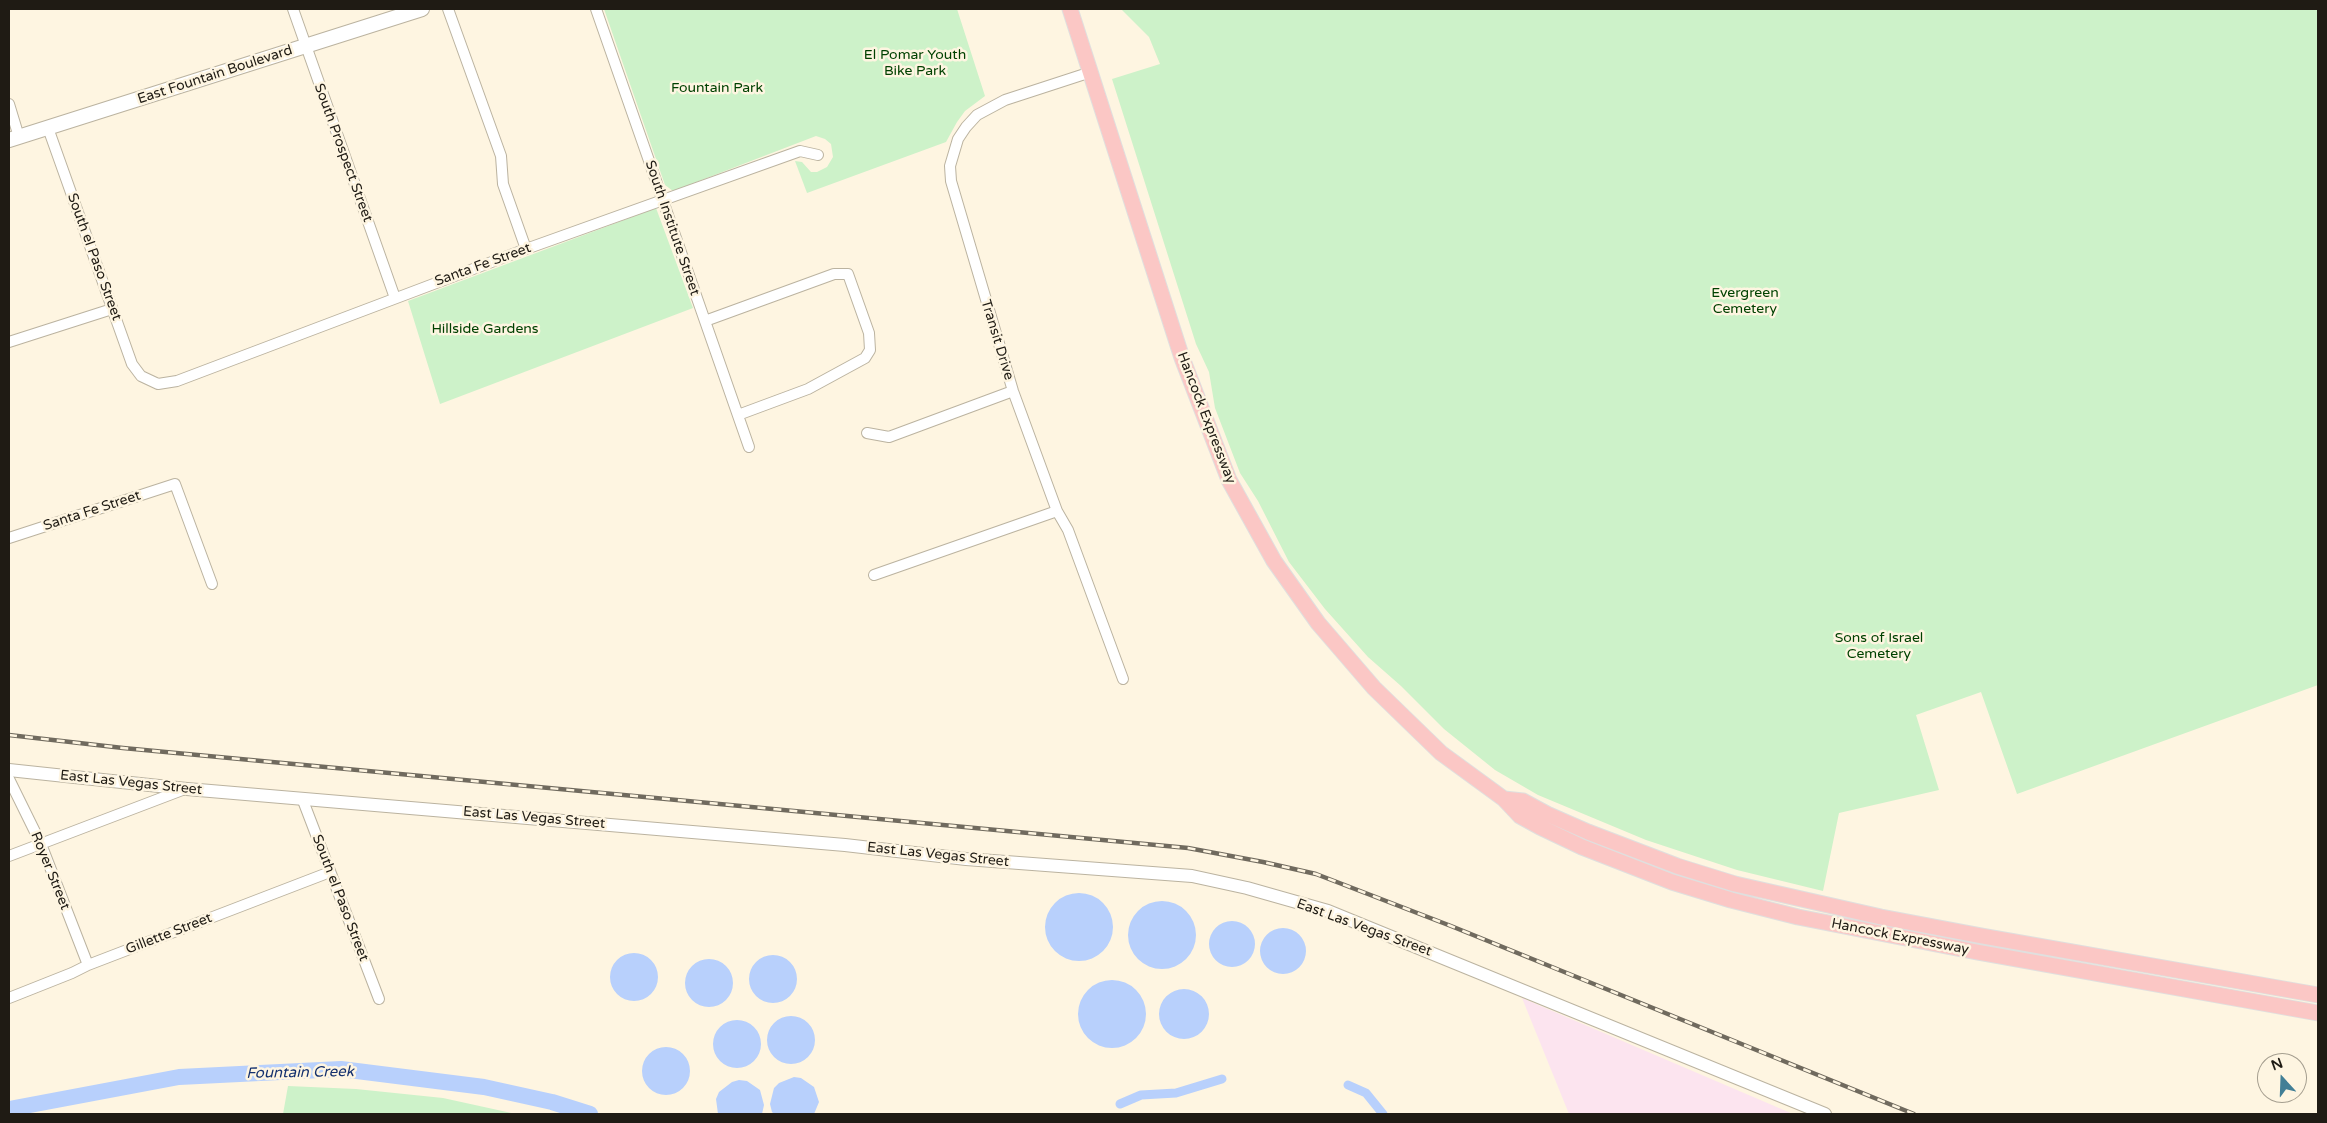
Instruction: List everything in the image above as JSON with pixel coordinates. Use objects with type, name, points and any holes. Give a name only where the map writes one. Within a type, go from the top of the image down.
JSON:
[{"type":"main road","name":"East Fountain Boulevard","points":[[14,138],[422,9]]},
{"type":"main road","name":"Hancock Expressway","points":[[1070,9],[1196,399],[1229,480],[1274,561],[1318,623],[1374,688],[1441,753],[1504,799],[1520,816],[1582,847],[1672,882],[1798,917],[1978,952],[2318,1012]]},
{"type":"main road","name":"Hancock Expressway","points":[[1504,799],[1523,801],[1546,814],[1596,835],[1677,866],[1736,884],[1982,936],[2318,994]]},
{"type":"street","name":"South Prospect Street","points":[[292,9],[395,298]]},
{"type":"street","points":[[448,9],[501,156],[503,184],[526,249]]},
{"type":"street","name":"South Institute Street","points":[[596,9],[749,447]]},
{"type":"street","name":"Transit Drive","points":[[1091,72],[990,106],[966,126],[952,153],[950,166],[954,196],[1013,390],[1056,511],[1068,530],[1123,679]]},
{"type":"street","points":[[9,104],[14,138]]},
{"type":"street","name":"South el Paso Street","points":[[48,128],[132,364],[149,381]]},
{"type":"street","name":"Santa Fe Street","points":[[149,381],[158,384],[176,381],[526,249],[800,151],[818,155]]},
{"type":"street","points":[[705,321],[834,274],[848,274],[869,333],[870,350],[865,358],[808,389],[738,415]]},
{"type":"street","points":[[9,342],[112,308]]},
{"type":"street","points":[[867,433],[889,437],[1013,390]]},
{"type":"street","name":"Santa Fe Street","points":[[9,538],[175,484],[212,584]]},
{"type":"street","points":[[874,575],[1056,511]]},
{"type":"street","name":"East Las Vegas Street","points":[[9,770],[187,789],[845,844],[966,859],[1192,876],[1247,888],[1328,912],[1825,1114]]},
{"type":"street","name":"Royer Street","points":[[9,779],[41,844],[88,965]]},
{"type":"street","points":[[9,856],[187,789]]},
{"type":"street","name":"South el Paso Street","points":[[302,798],[378,998]]},
{"type":"street","name":"Gillette Street","points":[[9,998],[88,965],[330,872]]},
{"type":"shaded area","points":[[1522,998],[1793,1114],[1569,1114]]},
{"type":"green space","name":"Fountain Park","points":[[604,9],[957,9],[985,96],[965,111],[946,142],[807,193],[795,161],[802,162],[811,172],[817,172],[827,167],[833,157],[831,144],[825,139],[816,136],[673,191],[665,185]]},
{"type":"green space","name":"Evergreen Cemetery","points":[[1121,9],[2318,9],[2318,685],[2017,794],[1981,692],[1916,715],[1939,790],[1839,813],[1823,891],[1737,870],[1646,840],[1538,795],[1495,770],[1444,729],[1401,686],[1368,657],[1325,609],[1289,562],[1258,501],[1240,473],[1215,408],[1209,372],[1196,344],[1112,79],[1160,64],[1149,37]]},
{"type":"green space","name":"Hillside Gardens","points":[[656,208],[693,308],[440,404],[408,301]]},
{"type":"green space","points":[[288,1086],[356,1089],[443,1098],[516,1114],[283,1114]]},
{"type":"water","points":[[1079,893],[1092,896],[1103,903],[1110,914],[1113,927],[1110,940],[1103,951],[1092,958],[1079,961],[1066,958],[1055,951],[1048,940],[1045,927],[1048,914],[1055,903],[1066,896]]},
{"type":"water","points":[[1162,901],[1175,904],[1186,911],[1193,922],[1196,935],[1193,948],[1186,959],[1175,966],[1162,969],[1149,966],[1138,959],[1131,948],[1128,935],[1131,922],[1138,911],[1149,904]]},
{"type":"water","points":[[1237,921],[1249,927],[1254,935],[1254,953],[1249,961],[1241,966],[1227,967],[1215,961],[1210,953],[1209,939],[1215,927],[1223,922]]},
{"type":"water","points":[[1288,928],[1300,934],[1305,942],[1305,960],[1300,968],[1292,973],[1278,974],[1266,968],[1261,960],[1260,946],[1266,934],[1274,929]]},
{"type":"water","points":[[629,953],[639,953],[651,960],[658,972],[658,982],[651,994],[639,1001],[629,1001],[621,997],[614,990],[610,982],[610,972],[614,964],[621,957]]},
{"type":"water","points":[[768,955],[778,955],[790,962],[797,974],[797,984],[790,996],[778,1003],[768,1003],[760,999],[753,992],[749,984],[749,974],[753,966],[760,959]]},
{"type":"water","points":[[704,959],[714,959],[726,966],[733,978],[733,988],[726,1000],[714,1007],[704,1007],[696,1003],[689,996],[685,988],[685,978],[689,970],[696,963]]},
{"type":"water","points":[[1112,980],[1125,983],[1136,990],[1143,1001],[1146,1014],[1143,1027],[1136,1038],[1125,1045],[1112,1048],[1099,1045],[1088,1038],[1081,1027],[1078,1014],[1081,1001],[1088,990],[1099,983]]},
{"type":"water","points":[[1184,989],[1193,991],[1204,1000],[1209,1014],[1207,1023],[1198,1034],[1184,1039],[1175,1037],[1164,1028],[1159,1014],[1161,1005],[1170,994]]},
{"type":"water","points":[[786,1016],[796,1016],[808,1023],[815,1035],[815,1045],[808,1057],[796,1064],[786,1064],[778,1060],[771,1053],[767,1045],[767,1035],[771,1027],[778,1020]]},
{"type":"water","points":[[732,1020],[742,1020],[754,1027],[761,1039],[761,1049],[754,1061],[742,1068],[732,1068],[724,1064],[717,1057],[713,1049],[713,1039],[717,1031],[724,1024]]},
{"type":"water","points":[[661,1047],[671,1047],[683,1054],[690,1066],[690,1076],[683,1088],[671,1095],[661,1095],[653,1091],[646,1084],[642,1076],[642,1066],[646,1058],[653,1051]]},
{"type":"water","points":[[794,1077],[801,1078],[814,1087],[819,1102],[814,1114],[774,1114],[770,1104],[774,1088],[779,1083]]},
{"type":"water","points":[[739,1080],[747,1081],[760,1090],[764,1105],[762,1114],[718,1114],[716,1099],[719,1092],[732,1082]]},
{"type":"waterway","name":"Fountain Creek","points":[[9,1109],[179,1077],[341,1069],[484,1087],[552,1102],[590,1114]]},
{"type":"waterway","points":[[1120,1104],[1141,1095],[1176,1093],[1222,1079]]},
{"type":"waterway","points":[[1348,1085],[1366,1093],[1383,1114]]},
{"type":"railway","points":[[9,735],[123,748],[1188,848],[1263,862],[1316,874],[1451,926],[1914,1114]]},
{"type":"park label","name":"El Pomar Youth Bike Park","points":[[915,64]]},
{"type":"park label","name":"Sons of Israel Cemetery","points":[[1879,646]]}]
